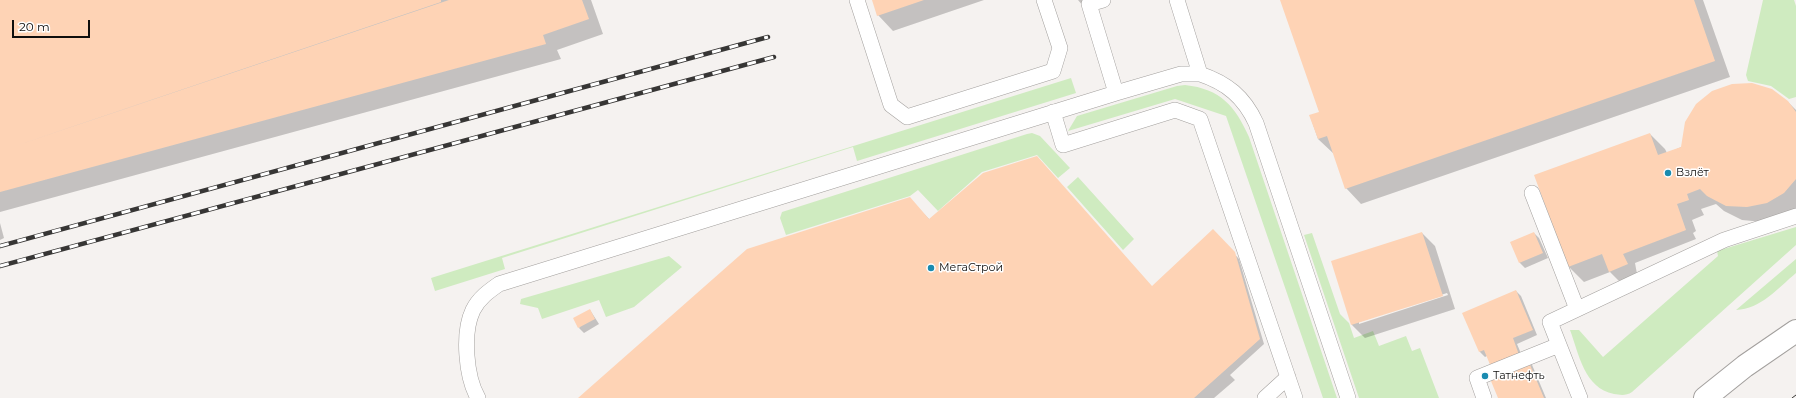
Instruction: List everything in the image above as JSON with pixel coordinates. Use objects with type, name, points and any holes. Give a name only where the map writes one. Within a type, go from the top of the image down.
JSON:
[{"type":"main road","points":[[1705,398],[1745,366],[1796,331]]},
{"type":"lane","points":[[857,0],[891,105],[906,117],[1053,71],[1060,48],[1044,0]]},
{"type":"lane","points":[[1103,0],[1089,4],[1116,93]]},
{"type":"lane","points":[[1178,0],[1200,74]]},
{"type":"lane","points":[[478,398],[470,378],[467,329],[473,310],[484,295],[499,284],[1116,93],[1181,74],[1200,74],[1215,79],[1236,93],[1251,112],[1256,123],[1348,398]]},
{"type":"lane","points":[[1053,112],[1064,145],[1175,110],[1200,119],[1295,398]]},
{"type":"lane","points":[[1532,193],[1577,309]]},
{"type":"lane","points":[[1580,398],[1550,322],[1724,240],[1796,216]]},
{"type":"lane","points":[[1484,398],[1476,378],[1559,345]]},
{"type":"lane","points":[[1265,398],[1288,377]]},
{"type":"green space","points":[[1763,0],[1794,0],[1796,6],[1796,97],[1789,99],[1771,86],[1748,81],[1746,75]]},
{"type":"green space","points":[[1071,78],[1076,93],[857,161],[853,147],[502,258],[505,269],[435,291],[431,278]]},
{"type":"green space","points":[[1185,85],[1208,90],[1217,95],[1232,108],[1244,126],[1337,398],[1323,398],[1226,116],[1175,99],[1068,131],[1077,116],[1177,86]]},
{"type":"green space","points":[[1032,133],[1040,136],[1070,168],[1058,178],[1037,155],[982,172],[938,211],[918,190],[910,196],[786,235],[780,218],[782,212]]},
{"type":"green space","points":[[1078,177],[1134,239],[1123,250],[1067,187]]},
{"type":"green space","points":[[1796,227],[1796,245],[1632,392],[1621,395],[1604,391],[1589,377],[1584,369],[1570,330],[1579,330],[1603,357],[1718,256],[1717,251]]},
{"type":"green space","points":[[1312,233],[1340,314],[1349,323],[1354,338],[1373,331],[1379,346],[1406,336],[1412,351],[1420,348],[1439,398],[1359,398],[1304,235]]},
{"type":"green space","points":[[669,256],[682,267],[634,307],[606,317],[599,300],[542,319],[538,308],[520,304],[521,299]]},
{"type":"green space","points":[[1796,259],[1796,273],[1769,297],[1753,306],[1736,310]]},
{"type":"building","points":[[0,0],[441,0],[441,2],[0,151]]},
{"type":"building","points":[[449,0],[582,0],[589,19],[543,35],[546,44],[0,192],[0,151]]},
{"type":"building","points":[[872,0],[924,0],[877,16]]},
{"type":"building","points":[[1280,0],[1694,0],[1715,61],[1345,189],[1327,136],[1318,139],[1309,115],[1319,112]]},
{"type":"building","name":"Взлёт","points":[[1752,83],[1772,89],[1788,101],[1796,112],[1796,179],[1784,193],[1767,203],[1747,207],[1726,206],[1707,196],[1700,189],[1687,194],[1689,200],[1677,204],[1686,230],[1623,254],[1628,264],[1609,272],[1602,254],[1568,267],[1534,175],[1650,133],[1658,155],[1681,147],[1685,122],[1696,104],[1712,91],[1732,84]]},
{"type":"building","name":"МегаСтрой","points":[[1037,156],[1152,286],[1213,229],[1235,252],[1260,339],[1194,398],[578,398],[747,249],[910,197],[929,219],[983,173]]},
{"type":"building","points":[[1422,232],[1443,296],[1351,325],[1331,261]]},
{"type":"building","points":[[1534,232],[1543,253],[1519,263],[1510,242]]},
{"type":"building","points":[[1516,290],[1533,330],[1513,338],[1519,355],[1525,353],[1544,398],[1498,398],[1486,369],[1491,367],[1484,350],[1479,352],[1462,313]]},
{"type":"building","points":[[590,309],[595,319],[578,328],[573,318]]},
{"type":"tram line","points":[[1792,398],[1796,395]]},
{"type":"railway","points":[[0,246],[768,37]]},
{"type":"railway","points":[[0,266],[774,57]]},
{"type":"place","name":"Взлёт","points":[[1668,173]]},
{"type":"place","name":"МегаСтрой","points":[[931,268]]},
{"type":"place","name":"Татнефть","points":[[1485,376]]}]
